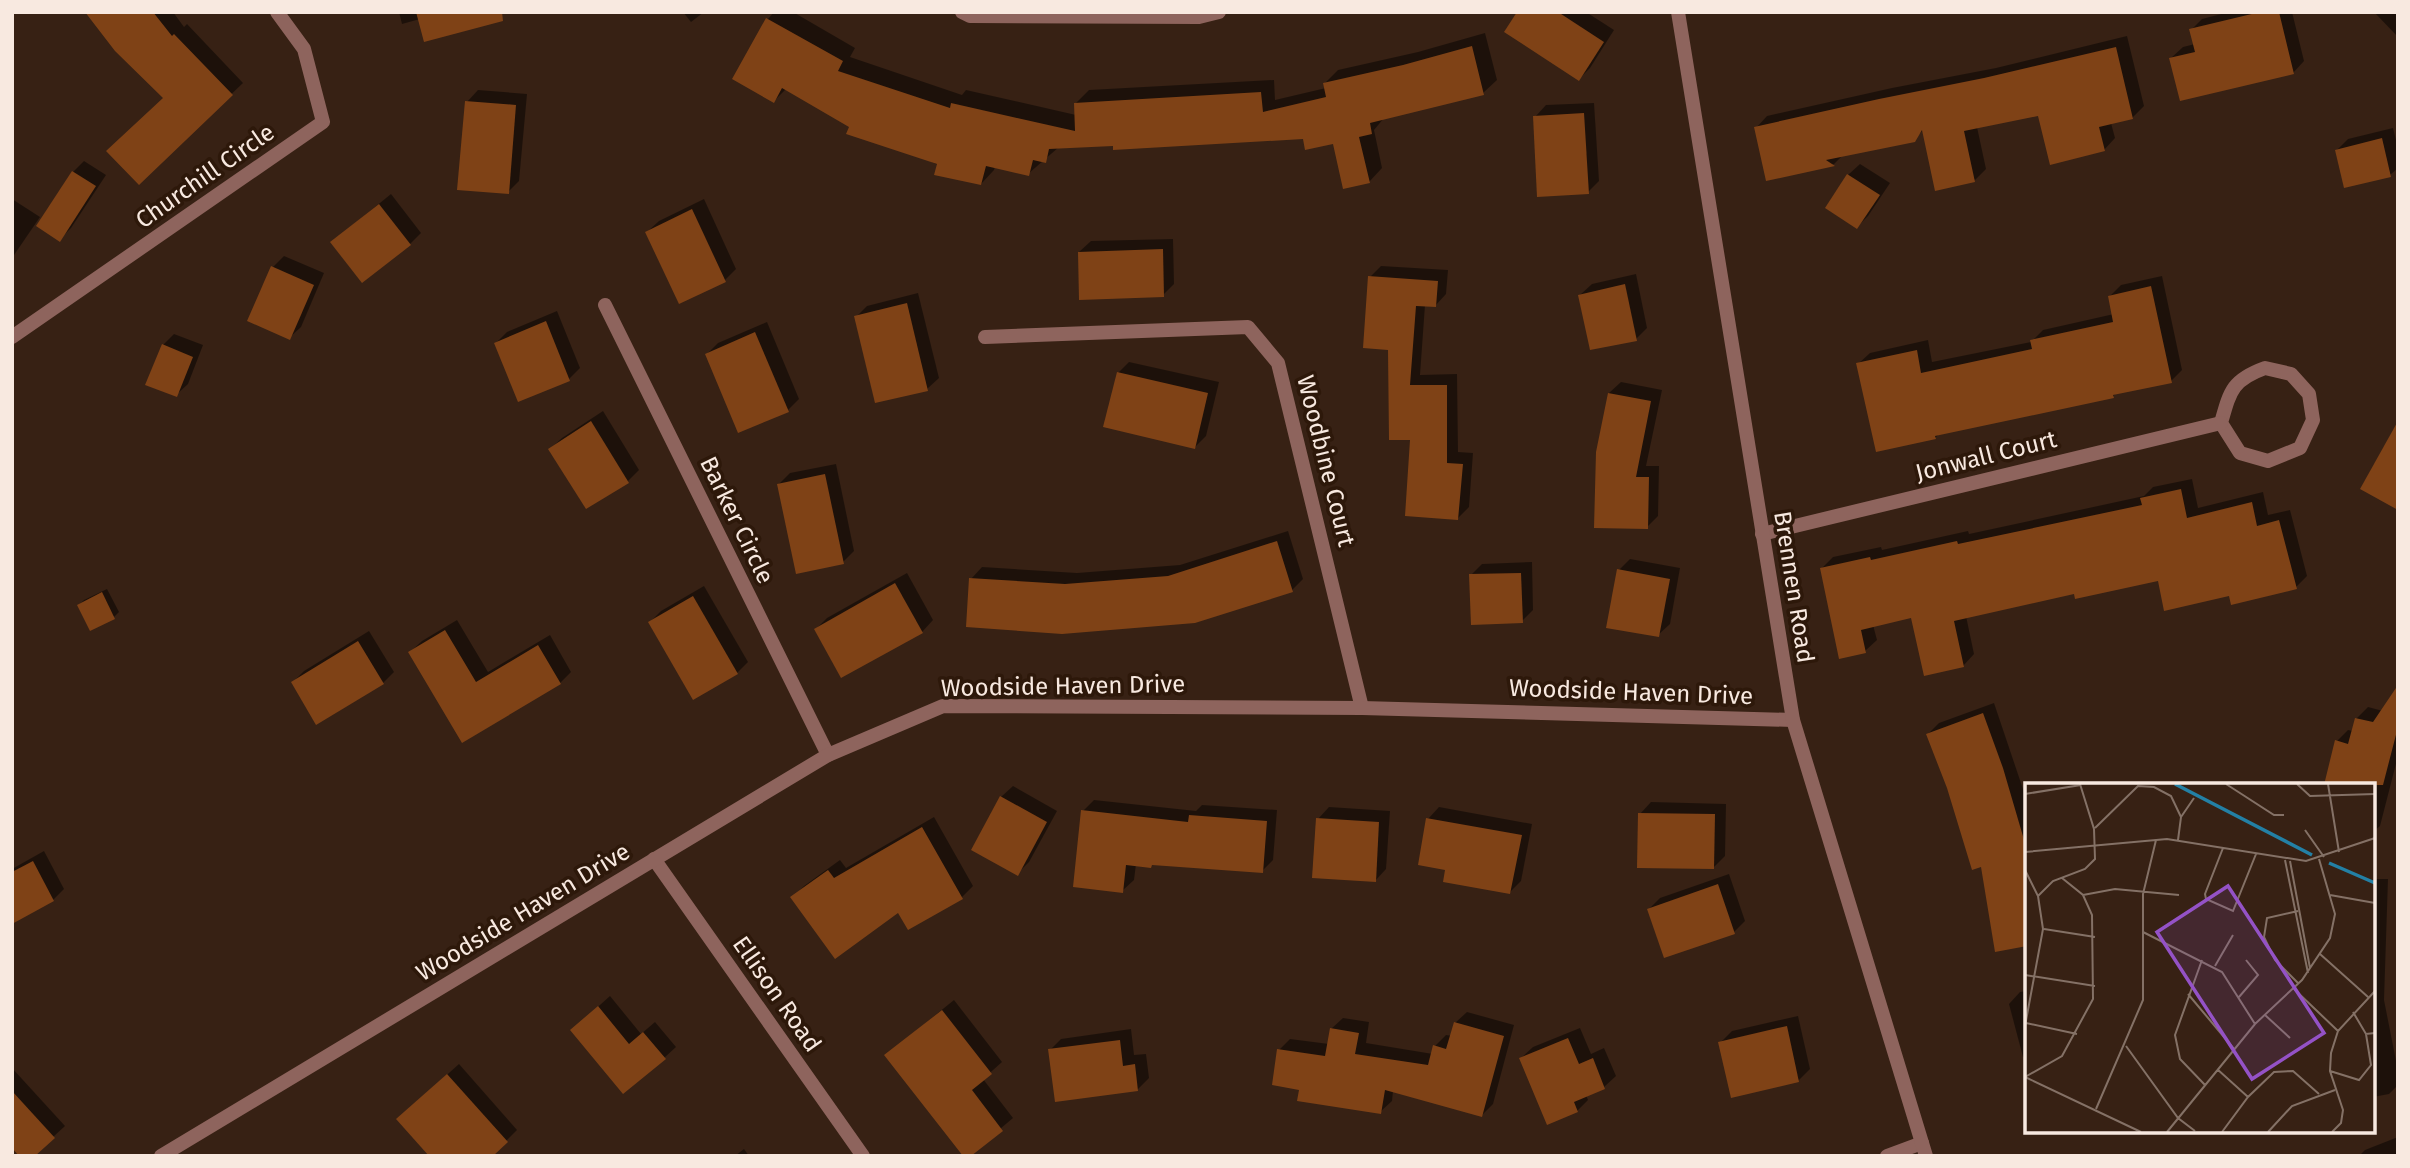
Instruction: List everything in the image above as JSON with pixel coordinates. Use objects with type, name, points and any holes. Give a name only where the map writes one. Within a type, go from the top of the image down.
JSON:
[{"type":"street","name":"Churchill Circle","points":[[12,337],[323,122],[304,49],[277,12]]},
{"type":"street","points":[[962,12],[970,16],[1199,17],[1219,12]]},
{"type":"street","name":"Brennen Road","points":[[1678,12],[1793,720],[1924,1149]]},
{"type":"street","name":"Barker Circle","points":[[605,305],[828,755]]},
{"type":"street","name":"Woodbine Court","points":[[985,337],[1248,327],[1279,363],[1362,708]]},
{"type":"street","points":[[2265,368],[2291,374],[2309,394],[2313,420],[2301,448],[2268,461],[2240,453],[2221,423],[2229,396],[2244,375],[2265,368]]},
{"type":"street","name":"Jonwall Court","points":[[1762,534],[2221,423]]},
{"type":"street","name":"Woodside Haven Drive","points":[[161,1156],[828,755],[943,706],[1362,708],[1793,720]]},
{"type":"street","name":"Ellison Road","points":[[654,859],[863,1156]]},
{"type":"street","points":[[1887,1156],[1924,1149]]},
{"type":"building","points":[[85,12],[153,12],[172,36],[174,34],[233,95],[139,185],[106,151],[163,98],[115,51]]},
{"type":"building","points":[[416,12],[502,12],[503,21],[424,42]]},
{"type":"building","points":[[1517,12],[1558,12],[1604,42],[1579,81],[1504,32]]},
{"type":"building","points":[[2260,12],[2279,12],[2294,74],[2180,101],[2169,58],[2195,52],[2189,29]]},
{"type":"building","points":[[766,18],[843,61],[838,71],[950,108],[951,103],[1075,131],[1074,103],[1261,92],[1263,112],[1326,97],[1323,83],[1472,46],[1484,95],[1370,123],[1372,134],[1359,137],[1370,183],[1343,189],[1333,144],[1305,150],[1303,139],[1113,150],[1113,146],[1049,149],[1046,163],[1033,160],[1029,176],[986,166],[981,185],[934,175],[937,164],[846,134],[849,127],[782,88],[774,103],[732,79]]},
{"type":"building","points":[[2116,47],[2133,119],[2099,127],[2105,151],[2050,165],[2038,116],[1964,131],[1975,182],[1935,191],[1922,130],[1915,142],[1826,160],[1835,166],[1766,181],[1754,127]]},
{"type":"building","points":[[465,101],[516,105],[509,194],[457,190]]},
{"type":"building","points":[[1584,113],[1589,194],[1537,197],[1533,116]]},
{"type":"building","points":[[2382,138],[2391,177],[2344,188],[2335,150]]},
{"type":"building","points":[[72,171],[96,186],[60,242],[36,226]]},
{"type":"building","points":[[1847,174],[1880,195],[1857,229],[1825,208]]},
{"type":"building","points":[[379,204],[411,245],[362,283],[330,242]]},
{"type":"building","points":[[692,209],[726,282],[679,304],[645,232]]},
{"type":"building","points":[[1163,249],[1164,297],[1079,300],[1078,252]]},
{"type":"building","points":[[271,266],[314,285],[290,340],[247,321]]},
{"type":"building","points":[[1368,276],[1438,281],[1436,307],[1416,306],[1410,385],[1447,385],[1447,463],[1463,464],[1458,520],[1405,516],[1410,440],[1389,440],[1388,350],[1363,348]]},
{"type":"building","points":[[1625,284],[1637,341],[1590,350],[1578,295]]},
{"type":"building","points":[[2151,286],[2172,383],[1935,436],[1936,439],[1876,452],[1856,363],[1917,350],[1921,373],[2032,349],[2030,340],[2113,322],[2108,296]]},
{"type":"building","points":[[907,303],[928,391],[875,403],[854,316]]},
{"type":"building","points":[[546,321],[570,381],[518,402],[494,343]]},
{"type":"building","points":[[755,332],[789,412],[738,433],[705,354]]},
{"type":"building","points":[[162,344],[193,357],[177,397],[145,385]]},
{"type":"building","points":[[1117,372],[1208,393],[1195,449],[1103,427]]},
{"type":"building","points":[[1608,393],[1651,401],[1636,477],[1649,477],[1648,529],[1594,528],[1596,452]]},
{"type":"building","points":[[591,421],[629,483],[586,509],[548,449]]},
{"type":"building","points":[[2398,421],[2398,510],[2360,489]]},
{"type":"building","points":[[825,474],[844,564],[796,574],[777,484]]},
{"type":"building","points":[[2181,489],[2187,518],[2252,502],[2257,526],[2279,520],[2297,589],[2231,605],[2229,596],[2164,611],[2158,581],[2075,599],[2074,594],[1954,621],[1964,667],[1924,676],[1911,618],[1861,630],[1866,653],[1839,659],[1820,568],[1957,541],[1958,544],[2142,505],[2140,498]]},
{"type":"building","points":[[1277,541],[1293,592],[1195,623],[1062,634],[966,627],[969,578],[1065,584],[1168,576]]},
{"type":"building","points":[[1617,569],[1670,579],[1659,637],[1606,628]]},
{"type":"building","points":[[1521,573],[1523,623],[1471,625],[1469,574]]},
{"type":"building","points":[[895,583],[923,633],[841,678],[814,629]]},
{"type":"building","points":[[102,592],[115,619],[90,631],[77,605]]},
{"type":"building","points":[[693,596],[738,674],[693,700],[648,622]]},
{"type":"building","points":[[445,630],[476,682],[538,645],[561,684],[462,743],[408,652]]},
{"type":"building","points":[[358,641],[384,684],[316,725],[291,682]]},
{"type":"building","points":[[2398,685],[2398,727],[2383,785],[2324,783],[2335,740],[2348,744],[2355,718],[2373,722]]},
{"type":"building","points":[[1983,713],[2003,768],[2025,843],[2025,946],[1995,952],[1981,867],[1972,870],[1947,788],[1926,734]]},
{"type":"building","points":[[1000,796],[1047,822],[1018,876],[971,850]]},
{"type":"building","points":[[1081,810],[1188,822],[1189,815],[1267,821],[1263,873],[1126,865],[1123,893],[1073,887]]},
{"type":"building","points":[[1638,813],[1715,814],[1714,869],[1637,868]]},
{"type":"building","points":[[1316,818],[1379,822],[1376,882],[1312,878]]},
{"type":"building","points":[[1426,818],[1522,835],[1510,894],[1443,882],[1445,870],[1418,865]]},
{"type":"building","points":[[922,827],[963,899],[908,930],[898,913],[835,959],[790,897],[828,870],[834,878]]},
{"type":"building","points":[[33,861],[54,901],[12,924],[12,872]]},
{"type":"building","points":[[1718,884],[1735,934],[1664,958],[1647,909]]},
{"type":"building","points":[[598,1006],[629,1044],[643,1032],[666,1059],[623,1094],[570,1030]]},
{"type":"building","points":[[942,1010],[992,1074],[972,1090],[1003,1131],[971,1156],[963,1156],[884,1055]]},
{"type":"building","points":[[1454,1022],[1504,1036],[1482,1117],[1385,1090],[1381,1114],[1297,1101],[1299,1090],[1272,1085],[1277,1049],[1325,1056],[1330,1028],[1359,1033],[1355,1054],[1428,1065],[1433,1045],[1446,1049]]},
{"type":"building","points":[[1787,1026],[1799,1082],[1731,1098],[1718,1042]]},
{"type":"building","points":[[1568,1038],[1579,1064],[1593,1058],[1605,1089],[1574,1102],[1578,1112],[1547,1125],[1519,1058]]},
{"type":"building","points":[[1120,1040],[1123,1066],[1135,1064],[1138,1091],[1055,1102],[1048,1049]]},
{"type":"building","points":[[447,1074],[508,1142],[493,1156],[429,1156],[396,1119]]},
{"type":"building","points":[[12,1091],[55,1138],[35,1156],[19,1156],[12,1148]]}]
